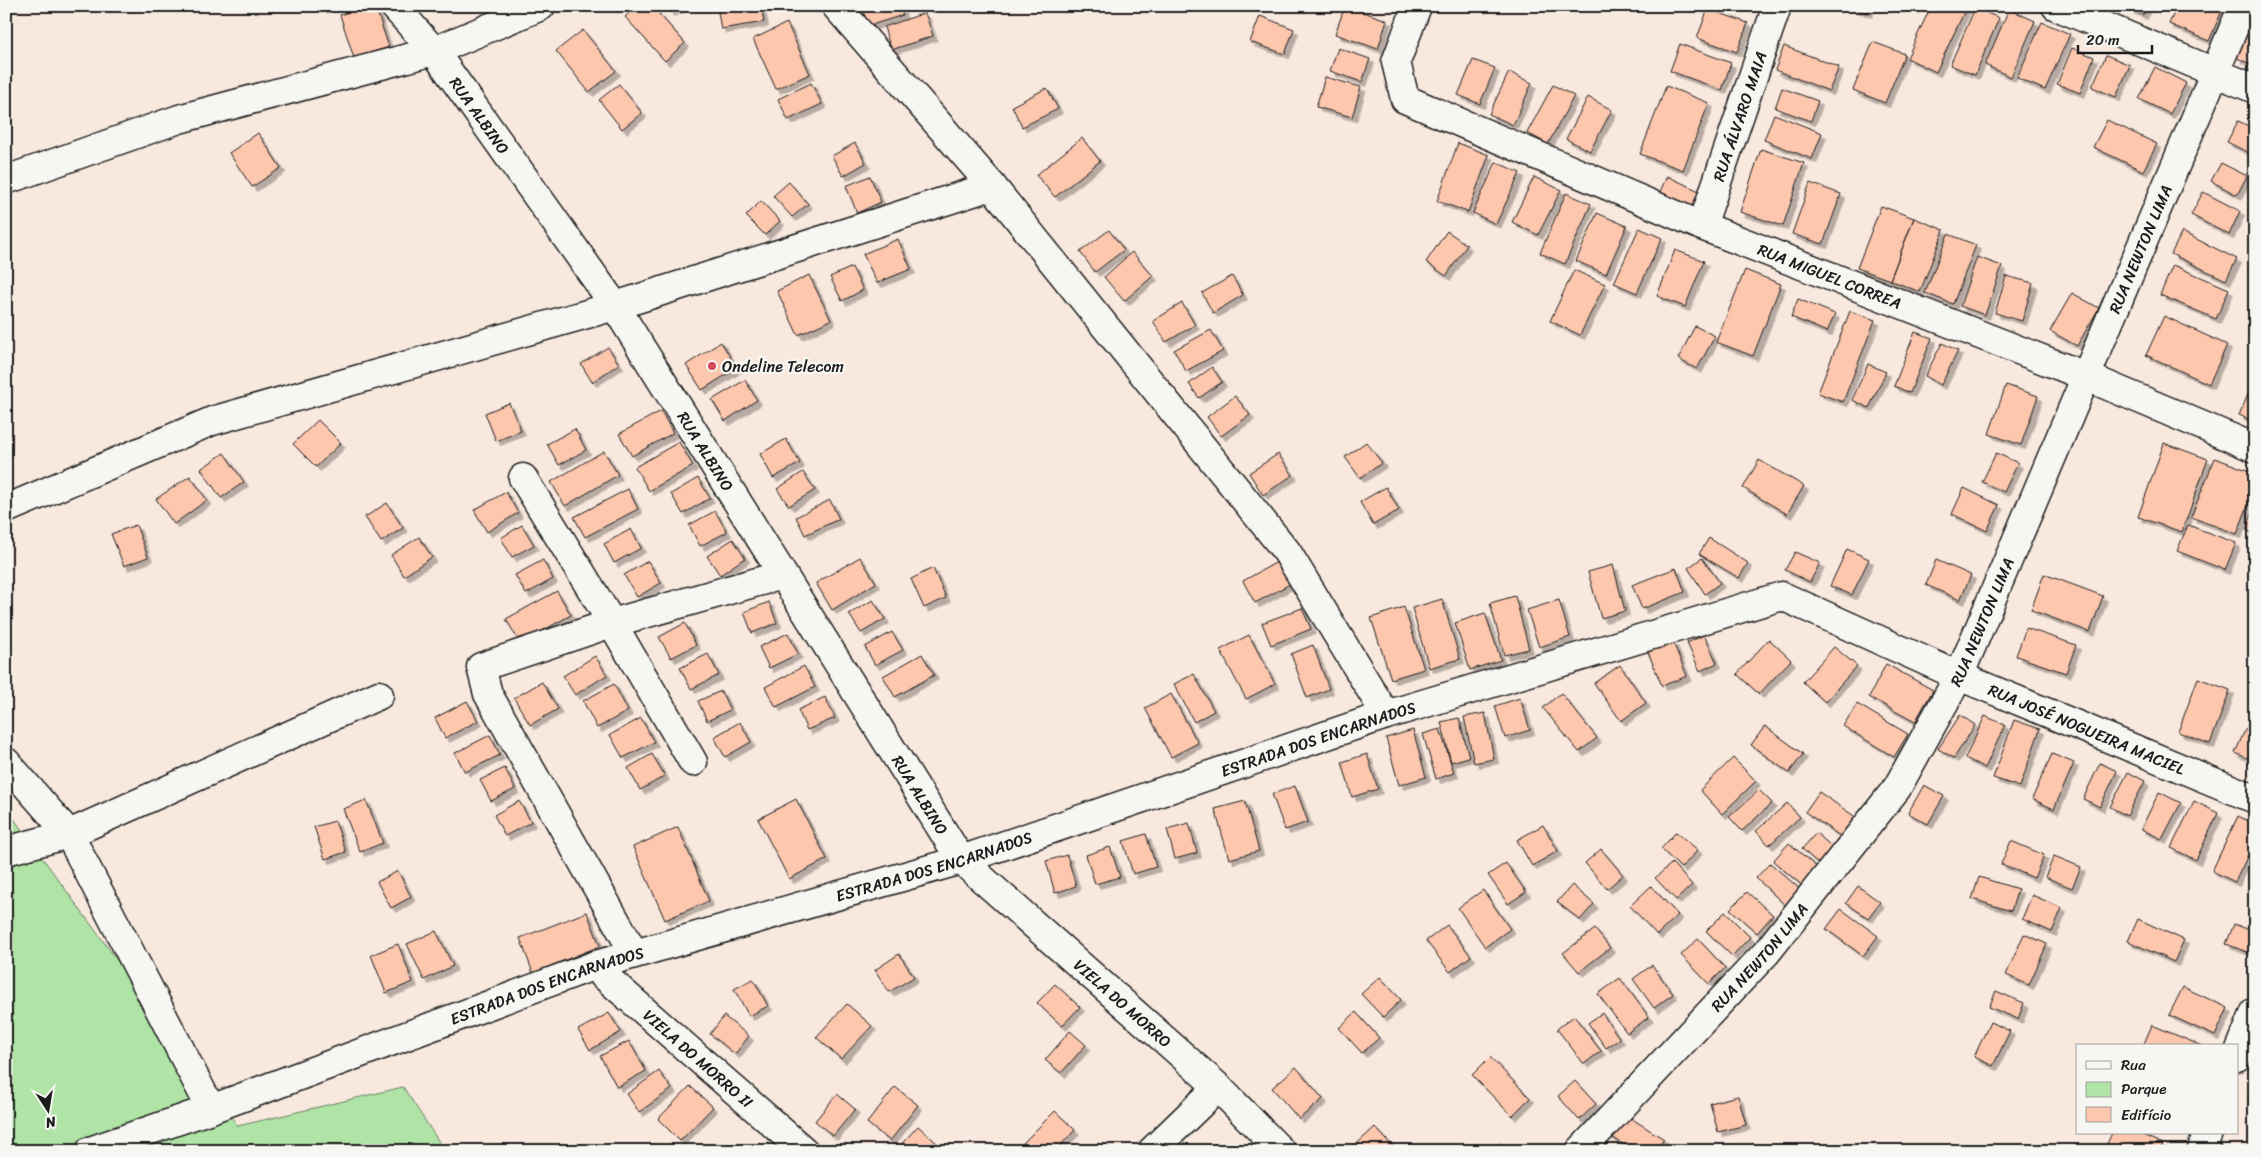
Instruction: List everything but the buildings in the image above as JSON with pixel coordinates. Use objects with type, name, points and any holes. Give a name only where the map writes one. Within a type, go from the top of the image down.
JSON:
[{"type":"street","name":"RUA ALBINO","points":[[394,6],[434,51],[615,306],[961,860]]},
{"type":"street","points":[[6,180],[179,119],[434,51],[541,6]]},
{"type":"street","points":[[836,6],[992,186],[1287,552],[1386,715]]},
{"type":"street","name":"RUA MIGUEL CORREA","points":[[1417,6],[1396,62],[1405,99],[1702,226],[2085,376],[2255,448]]},
{"type":"street","name":"RUA ÁLVARO MAIA","points":[[1702,226],[1777,6]]},
{"type":"street","points":[[2056,6],[2255,89]]},
{"type":"street","name":"RUA NEWTON LIMA","points":[[1580,1151],[1766,953],[1896,788],[1959,676],[2085,376],[2216,72],[2242,6]]},
{"type":"street","points":[[6,509],[212,421],[615,306],[992,186]]},
{"type":"street","points":[[523,478],[612,623],[693,762]]},
{"type":"street","points":[[634,953],[488,694],[481,667],[612,623],[782,575]]},
{"type":"street","name":"ESTRADA DOS ENCARNADOS","points":[[90,1151],[211,1109],[594,966],[961,860],[1386,715],[1782,596]]},
{"type":"street","name":"RUA JOSÉ NOGUEIRA MACIEL","points":[[1782,596],[1959,676],[2255,798]]},
{"type":"street","points":[[6,852],[68,834],[380,695]]},
{"type":"street","points":[[6,762],[68,834],[211,1109]]},
{"type":"street","name":"VIELA DO MORRO","points":[[961,860],[1218,1087],[1281,1151]]},
{"type":"street","name":"VIELA DO MORRO II","points":[[594,966],[804,1151]]},
{"type":"street","points":[[2238,1054],[2255,1012]]},
{"type":"street","points":[[1152,1151],[1218,1087]]},
{"type":"green space","points":[[6,808],[238,1126],[403,1087],[445,1151],[6,1151]]},
{"type":"place","name":"Ondeline Telecom","points":[[712,366]]}]
